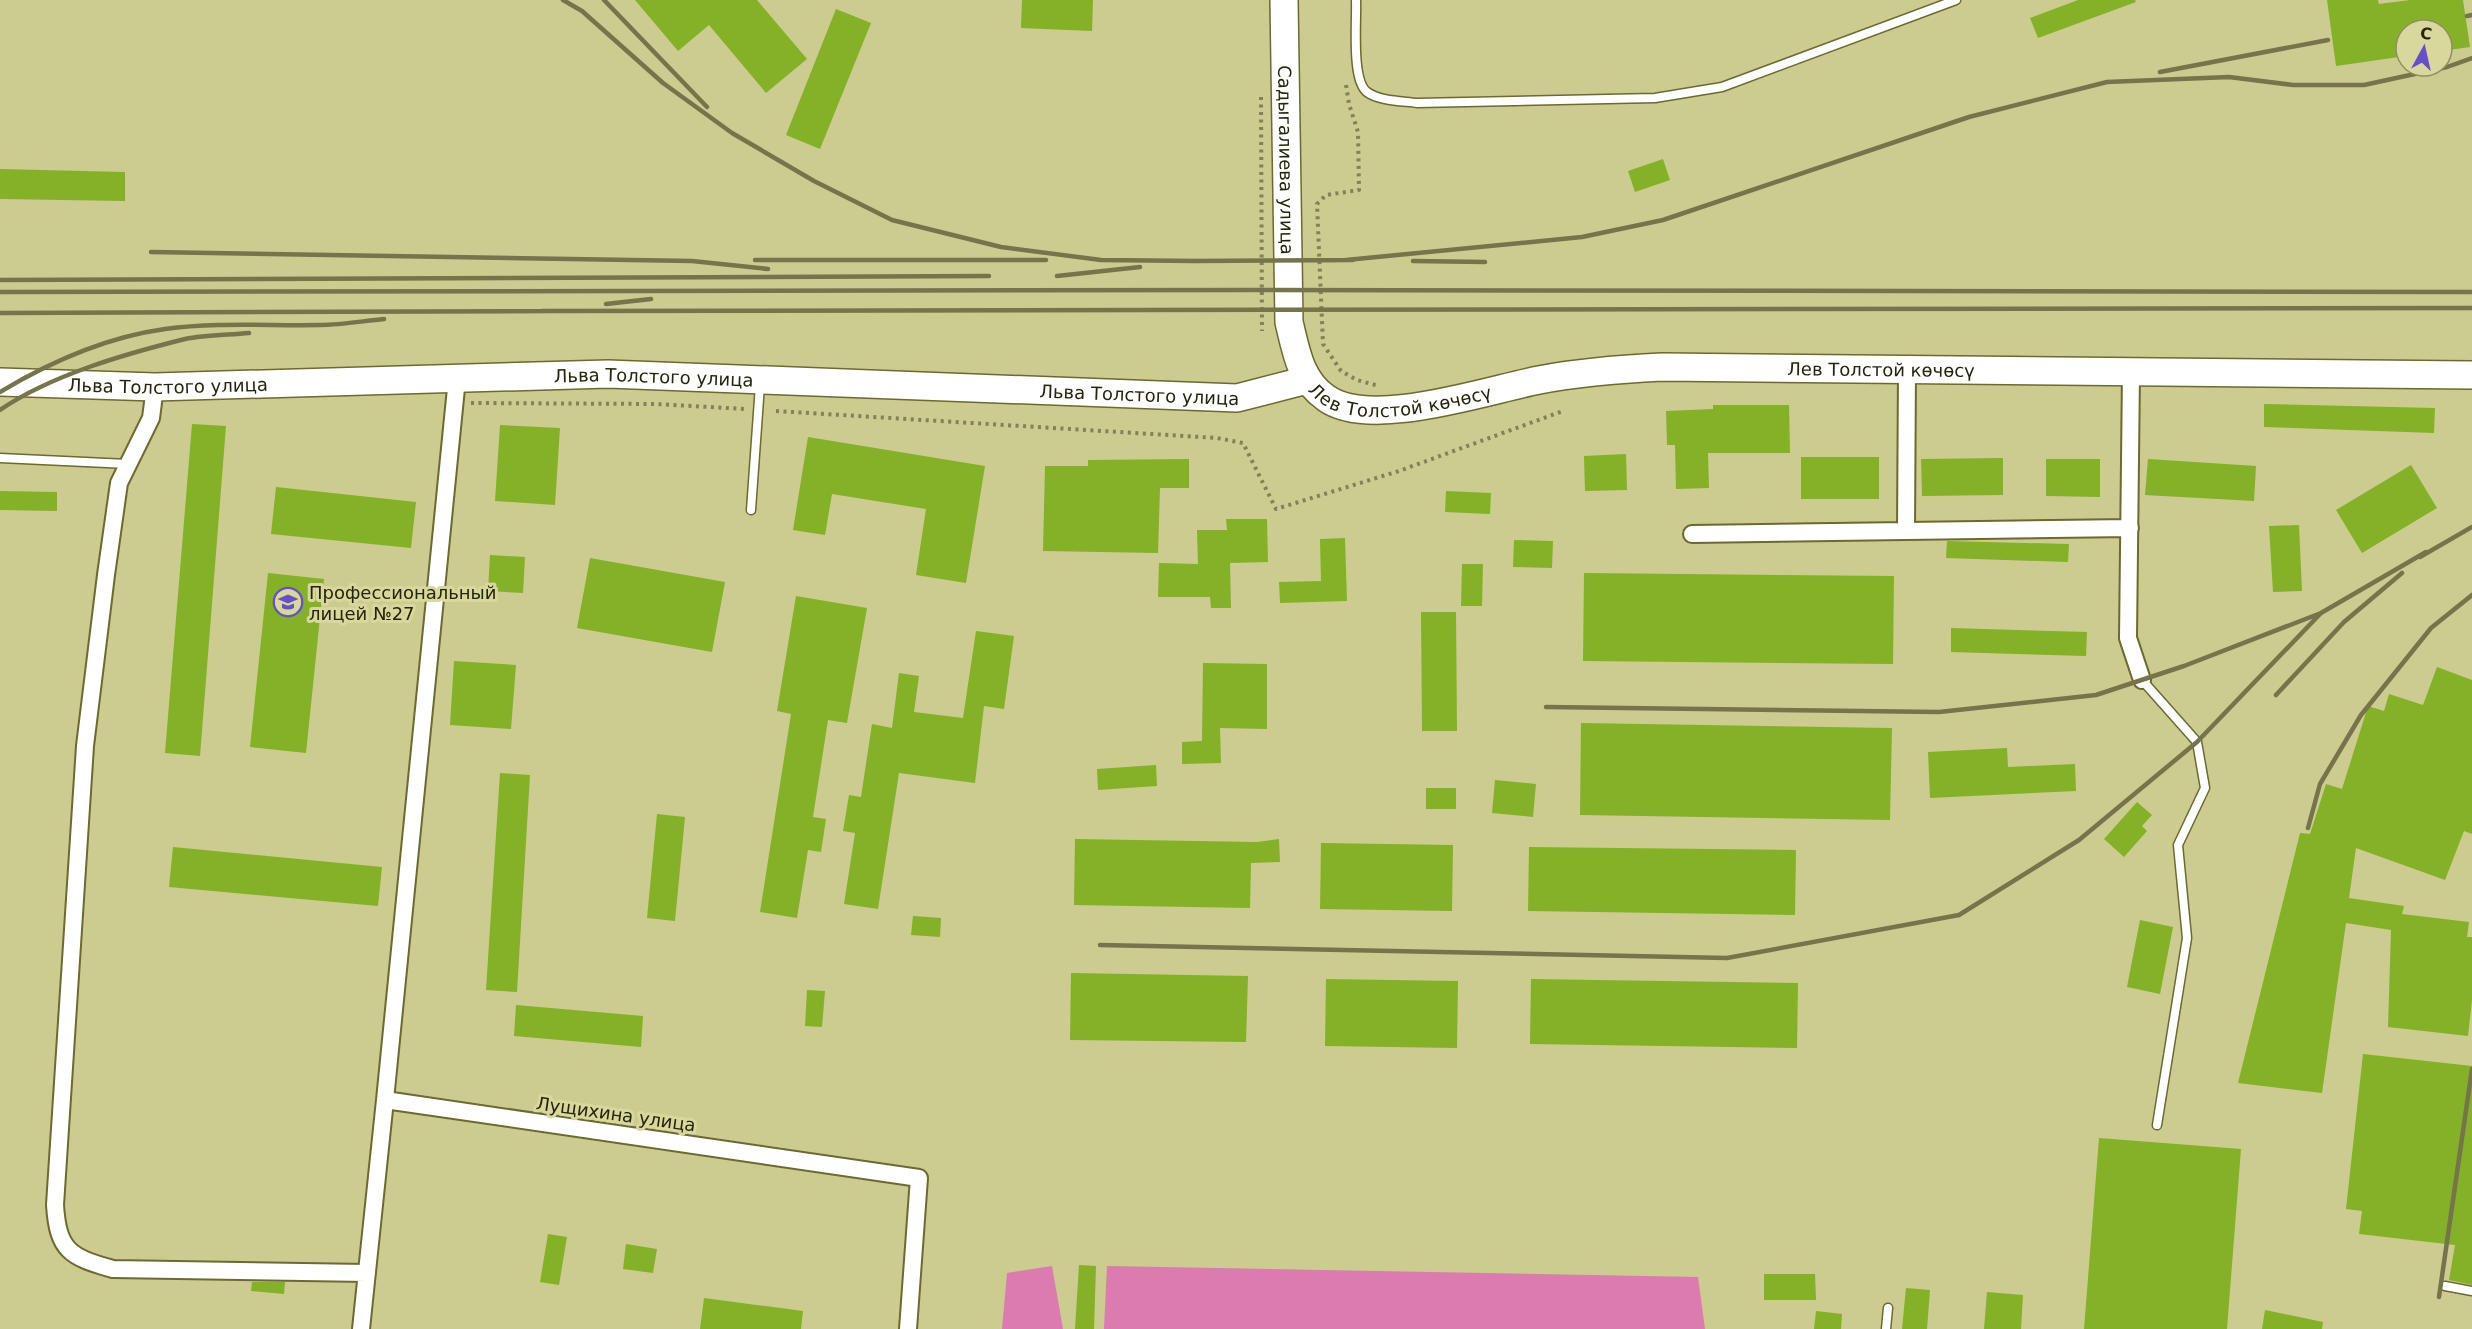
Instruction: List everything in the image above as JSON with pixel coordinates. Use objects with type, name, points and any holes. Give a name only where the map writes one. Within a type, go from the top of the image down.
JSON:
[{"type":"main road","name":"Садыгалиева улица","points":[[1284,0],[1290,322],[1296,353],[1307,380]]},
{"type":"main road","name":"Лев Толстой көчөсү","points":[[1307,380],[1326,399],[1346,409],[1381,412],[1600,370],[1662,367],[2472,375]]},
{"type":"main road","name":"Льва Толстого улица","points":[[0,382],[155,387],[455,391],[608,374],[1237,398],[1307,380]]},
{"type":"street","points":[[1906,531],[1907,369]]},
{"type":"street","points":[[2131,372],[2128,638],[2142,680]]},
{"type":"street","points":[[155,387],[151,418],[118,483],[85,746],[55,1205],[57,1231],[69,1252],[89,1262],[113,1269],[368,1273]]},
{"type":"street","points":[[362,1329],[455,391]]},
{"type":"street","points":[[1692,534],[2130,528]]},
{"type":"street","name":"Лущихина улица","points":[[385,1100],[919,1178],[908,1329]]},
{"type":"lane","points":[[1356,0],[1357,67],[1360,84],[1367,93],[1389,100],[1417,103],[1655,98],[1722,87],[1956,0]]},
{"type":"lane","points":[[752,510],[760,378]]},
{"type":"lane","points":[[0,458],[128,464]]},
{"type":"lane","points":[[2142,680],[2197,742],[2205,788],[2178,845],[2187,938],[2157,1125]]},
{"type":"lane","points":[[2445,1286],[2472,1291]]},
{"type":"lane","points":[[1886,1329],[1888,1308]]},
{"type":"path","points":[[1261,94],[1262,331]]},
{"type":"path","points":[[1359,190],[1326,195],[1317,204],[1323,344],[1341,371],[1357,380],[1389,386]]},
{"type":"path","points":[[455,391],[746,409]]},
{"type":"path","points":[[776,411],[1217,438],[1243,443],[1276,509],[1399,471],[1563,411]]},
{"type":"shaded area","points":[[1052,1266],[1063,1329],[1002,1329],[1007,1273]]},
{"type":"shaded area","points":[[1107,1266],[1698,1277],[1705,1329],[1104,1329]]},
{"type":"building","points":[[635,0],[757,0],[807,59],[766,93],[709,25],[678,51]]},
{"type":"building","points":[[1022,0],[1093,0],[1092,31],[1021,28]]},
{"type":"building","points":[[2078,0],[2135,0],[2136,2],[2038,38],[2030,18]]},
{"type":"building","points":[[2327,0],[2378,0],[2379,4],[2410,0],[2463,0],[2470,47],[2454,49],[2454,18],[2394,18],[2394,58],[2336,66]]},
{"type":"building","points":[[836,9],[871,23],[820,149],[786,135]]},
{"type":"building","points":[[1663,159],[1670,180],[1635,192],[1628,171]]},
{"type":"building","points":[[0,169],[125,172],[125,201],[0,199]]},
{"type":"building","points":[[2264,404],[2435,408],[2434,433],[2264,427]]},
{"type":"building","points":[[1713,405],[1789,405],[1790,453],[1708,453],[1709,488],[1676,489],[1675,445],[1667,445],[1666,411],[1713,409]]},
{"type":"building","points":[[192,424],[226,426],[200,756],[165,753]]},
{"type":"building","points":[[500,425],[560,428],[555,505],[495,501]]},
{"type":"building","points":[[808,437],[985,466],[966,583],[916,575],[926,509],[832,494],[825,535],[793,530]]},
{"type":"building","points":[[1626,454],[1627,490],[1585,491],[1584,456]]},
{"type":"building","points":[[1801,457],[1879,457],[1879,499],[1801,499]]},
{"type":"building","points":[[2003,458],[2003,495],[1922,496],[1921,459]]},
{"type":"building","points":[[1189,459],[1189,488],[1160,488],[1158,553],[1043,551],[1045,466],[1088,466],[1088,460]]},
{"type":"building","points":[[2046,459],[2100,459],[2100,497],[2046,496]]},
{"type":"building","points":[[2148,459],[2256,466],[2254,501],[2145,495]]},
{"type":"building","points":[[2411,465],[2437,508],[2362,553],[2336,510]]},
{"type":"building","points":[[276,487],[416,502],[411,548],[271,534]]},
{"type":"building","points":[[0,491],[57,492],[57,511],[0,510]]},
{"type":"building","points":[[1446,491],[1491,493],[1490,514],[1445,512]]},
{"type":"building","points":[[1226,519],[1267,519],[1268,562],[1230,563],[1231,608],[1211,608],[1210,597],[1158,597],[1159,563],[1198,564],[1197,530],[1227,530]]},
{"type":"building","points":[[2299,525],[2302,591],[2273,592],[2269,526]]},
{"type":"building","points":[[1345,538],[1347,601],[1280,603],[1279,582],[1321,581],[1320,539]]},
{"type":"building","points":[[1514,540],[1553,541],[1552,568],[1513,567]]},
{"type":"building","points":[[1947,541],[2069,544],[2068,562],[1946,558]]},
{"type":"building","points":[[490,555],[525,557],[523,593],[488,591]]},
{"type":"building","points":[[590,558],[725,582],[712,652],[577,628]]},
{"type":"building","points":[[1462,564],[1483,564],[1482,606],[1461,606]]},
{"type":"building","points":[[268,573],[324,579],[306,753],[250,747]]},
{"type":"building","points":[[1584,573],[1894,576],[1893,664],[1583,661]]},
{"type":"building","points":[[796,596],[867,608],[847,723],[828,720],[813,817],[826,819],[821,852],[808,850],[797,918],[760,912],[791,714],[777,711]]},
{"type":"building","points":[[1421,612],[1456,612],[1457,731],[1422,731]]},
{"type":"building","points":[[1951,628],[2087,632],[2086,656],[1951,652]]},
{"type":"building","points":[[976,631],[1014,636],[1004,709],[984,706],[975,783],[899,773],[878,909],[844,904],[855,833],[843,831],[849,795],[861,797],[872,724],[892,728],[899,673],[919,676],[914,712],[963,718]]},
{"type":"building","points":[[454,661],[516,665],[511,729],[450,725]]},
{"type":"building","points":[[1203,663],[1267,664],[1267,729],[1220,728],[1221,763],[1182,764],[1182,742],[1202,741]]},
{"type":"building","points":[[2437,667],[2472,680],[2472,834],[2464,831],[2445,880],[2356,848],[2349,898],[2404,906],[2402,914],[2469,922],[2467,937],[2472,937],[2472,1000],[2468,1036],[2388,1027],[2391,930],[2346,923],[2322,1093],[2238,1083],[2300,833],[2310,834],[2326,784],[2342,789],[2368,706],[2384,711],[2389,694],[2423,705]]},
{"type":"building","points":[[1581,723],[1892,728],[1890,820],[1580,815]]},
{"type":"building","points":[[2007,748],[2008,767],[2075,764],[2076,791],[1930,798],[1928,752]]},
{"type":"building","points":[[1156,765],[1157,786],[1098,790],[1097,769]]},
{"type":"building","points":[[500,773],[530,775],[517,992],[486,990]]},
{"type":"building","points":[[1495,780],[1536,784],[1533,817],[1492,813]]},
{"type":"building","points":[[1426,788],[1456,788],[1456,809],[1426,809]]},
{"type":"building","points":[[2137,802],[2152,815],[2142,826],[2147,831],[2124,857],[2104,839]]},
{"type":"building","points":[[657,814],[685,817],[675,921],[647,918]]},
{"type":"building","points":[[1075,839],[1257,842],[1279,839],[1280,862],[1251,863],[1250,908],[1074,905]]},
{"type":"building","points":[[1321,843],[1453,845],[1452,911],[1320,909]]},
{"type":"building","points":[[173,847],[382,867],[378,906],[169,887]]},
{"type":"building","points":[[1529,847],[1796,850],[1795,915],[1528,911]]},
{"type":"building","points":[[913,916],[941,918],[940,937],[911,935]]},
{"type":"building","points":[[2140,920],[2173,927],[2160,994],[2127,987]]},
{"type":"building","points":[[1071,973],[1248,976],[1246,1042],[1070,1040]]},
{"type":"building","points":[[1326,979],[1458,981],[1457,1048],[1325,1046]]},
{"type":"building","points":[[1531,979],[1798,983],[1797,1048],[1530,1044]]},
{"type":"building","points":[[807,990],[825,991],[822,1027],[805,1026]]},
{"type":"building","points":[[516,1005],[643,1016],[641,1047],[514,1036]]},
{"type":"building","points":[[2363,1054],[2472,1066],[2472,1285],[2449,1280],[2455,1245],[2359,1234],[2362,1211],[2346,1209]]},
{"type":"building","points":[[2099,1138],[2241,1149],[2227,1329],[2084,1329]]},
{"type":"building","points":[[548,1234],[567,1237],[559,1285],[540,1282]]},
{"type":"building","points":[[626,1244],[657,1249],[653,1273],[623,1269]]},
{"type":"building","points":[[1079,1265],[1096,1266],[1094,1329],[1075,1329]]},
{"type":"building","points":[[1764,1274],[1815,1274],[1816,1300],[1764,1300]]},
{"type":"building","points":[[252,1282],[285,1282],[284,1294],[251,1291]]},
{"type":"building","points":[[1906,1288],[1930,1290],[1927,1329],[1902,1329]]},
{"type":"building","points":[[1987,1292],[2023,1295],[2021,1329],[1984,1329]]},
{"type":"building","points":[[704,1298],[803,1311],[801,1329],[700,1329]]},
{"type":"building","points":[[2265,1310],[2323,1322],[2322,1329],[2262,1329]]},
{"type":"building","points":[[1816,1311],[1842,1314],[1841,1329],[1814,1329]]},
{"type":"railway","points":[[563,0],[582,11],[663,83],[732,133],[814,181],[892,220],[1001,247],[1101,260],[1198,261]]},
{"type":"railway","points":[[604,0],[707,107]]},
{"type":"railway","points":[[2467,16],[2472,15]]},
{"type":"railway","points":[[2160,72],[2328,40]]},
{"type":"railway","points":[[1346,260],[1582,237],[1663,220],[1969,117],[2107,82],[2229,77],[2293,85],[2364,85],[2447,67],[2472,58]]},
{"type":"railway","points":[[151,252],[692,261],[768,269]]},
{"type":"railway","points":[[755,260],[1046,260]]},
{"type":"railway","points":[[1191,261],[1353,260]]},
{"type":"railway","points":[[1413,261],[1485,262]]},
{"type":"railway","points":[[1057,276],[1140,267]]},
{"type":"railway","points":[[0,280],[989,276]]},
{"type":"railway","points":[[0,292],[1246,290],[2472,292]]},
{"type":"railway","points":[[606,304],[651,299]]},
{"type":"railway","points":[[542,311],[2472,308]]},
{"type":"railway","points":[[0,313],[550,311]]},
{"type":"railway","points":[[0,392],[80,352],[143,333],[204,326],[328,325],[384,319]]},
{"type":"railway","points":[[0,410],[42,386],[114,359],[185,339],[249,333]]},
{"type":"railway","points":[[2420,557],[2472,527]]},
{"type":"railway","points":[[1546,707],[1939,712],[2096,695],[2184,666],[2321,613],[2426,552]]},
{"type":"railway","points":[[2276,695],[2344,622],[2402,573]]},
{"type":"railway","points":[[2308,828],[2320,784],[2361,715],[2431,628],[2472,595]]},
{"type":"railway","points":[[1100,945],[1727,958],[1959,915],[2079,840],[2197,742],[2321,613]]},
{"type":"railway","points":[[2439,1297],[2472,1069]]},
{"type":"place","name":"Профессиональный лицей №27","points":[[288,602]]}]
